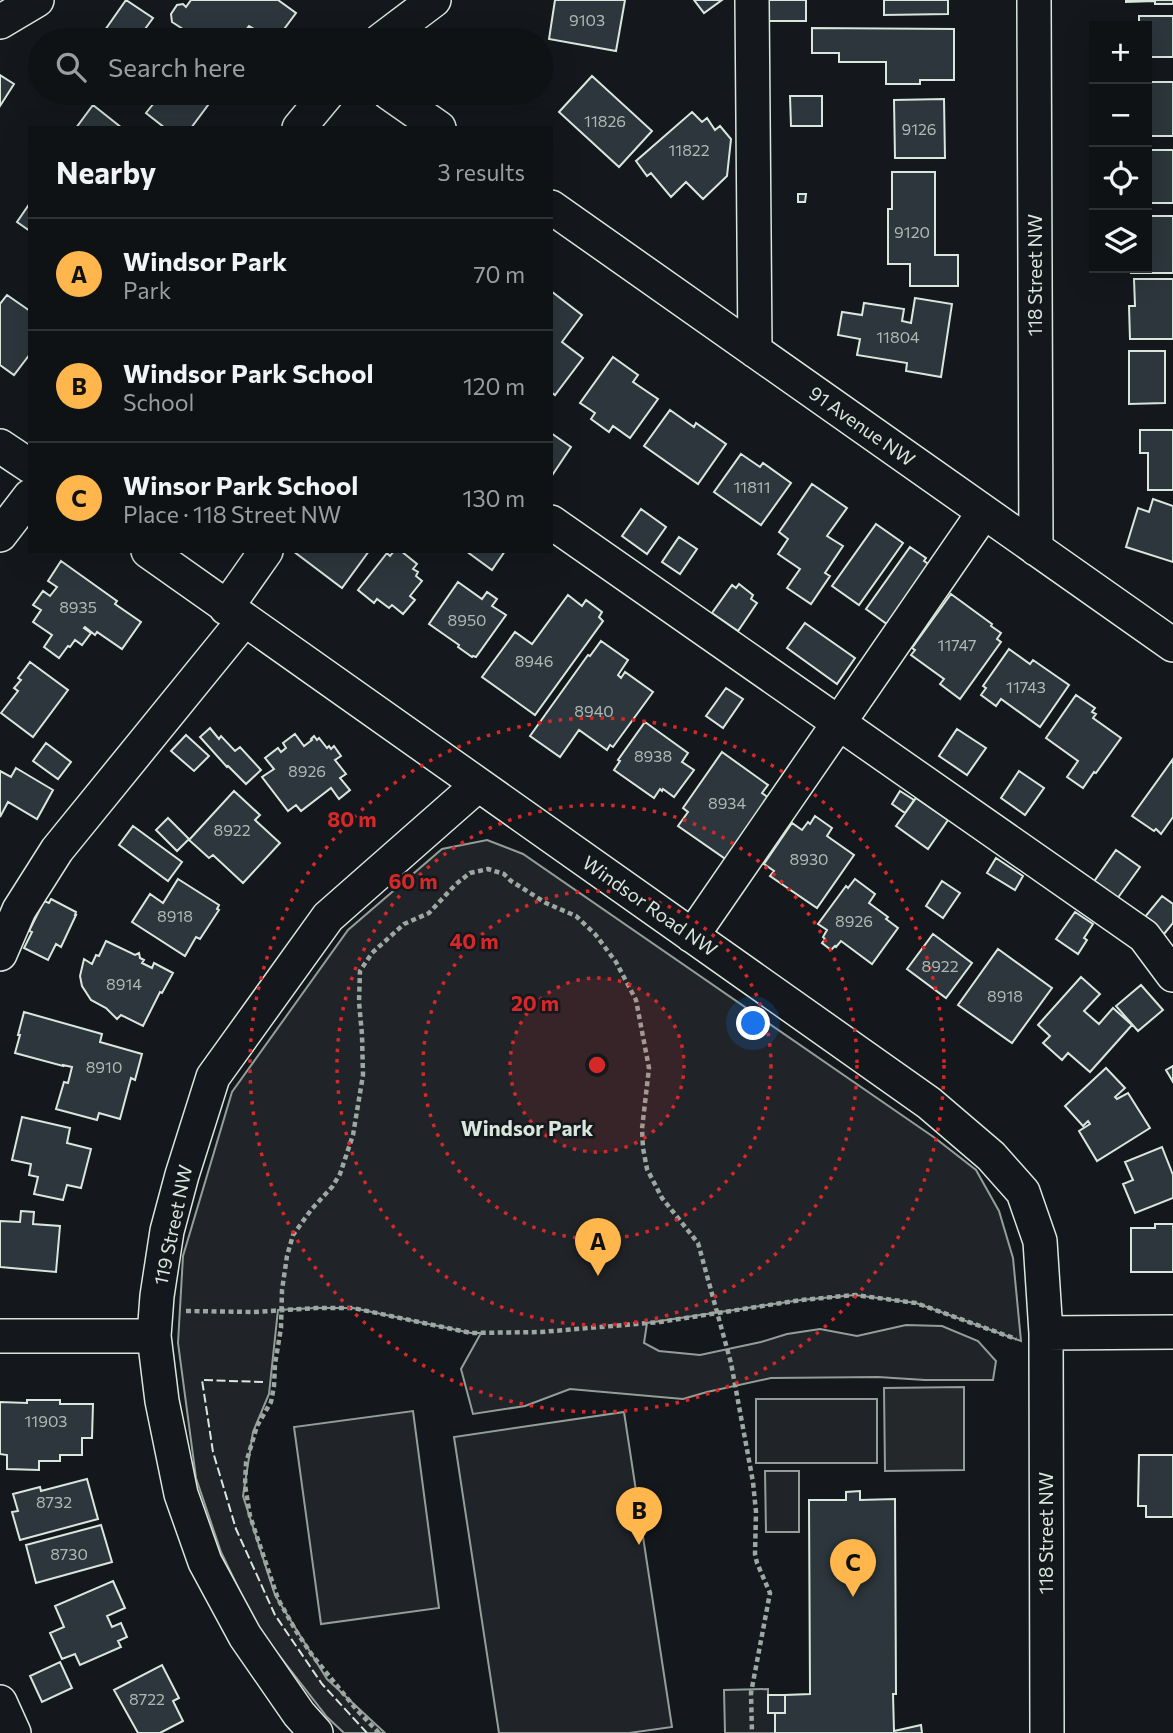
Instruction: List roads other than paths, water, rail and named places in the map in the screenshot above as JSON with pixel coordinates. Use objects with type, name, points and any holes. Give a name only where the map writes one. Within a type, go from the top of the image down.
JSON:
[{"type":"street","points":[[0,22],[37,0]]},
{"type":"street","points":[[397,28],[434,0]]},
{"type":"street","points":[[752,0],[755,351]]},
{"type":"street","name":"118 Street NW","points":[[1034,0],[1036,549]]},
{"type":"street","points":[[301,126],[318,105]]},
{"type":"street","points":[[406,105],[436,126]]},
{"type":"street","name":"91 Avenue NW","points":[[553,208],[1173,645]]},
{"type":"street","points":[[0,446],[28,465]]},
{"type":"street","points":[[0,535],[28,499]]},
{"type":"street","points":[[692,936],[984,512]]},
{"type":"street","points":[[553,524],[1144,936],[1173,975]]},
{"type":"street","name":"Windsor Road NW","points":[[151,553],[929,1103],[991,1156],[1023,1192],[1040,1241],[1046,1333]]},
{"type":"street","points":[[0,954],[19,910],[57,850],[235,614],[265,553]]},
{"type":"street","name":"119 Street NW","points":[[316,1733],[299,1714],[244,1636],[205,1562],[181,1494],[162,1401],[153,1336],[167,1231],[213,1077],[328,917],[478,785]]},
{"type":"street","points":[[1046,1333],[1173,1332]]},
{"type":"street","name":"118 Street NW","points":[[1046,1333],[1047,1733]]},
{"type":"street","points":[[0,1336],[153,1336]]},
{"type":"street","points":[[0,1702],[15,1733]]},
{"type":"place","name":"Windsor Park","points":[[598,1276]]},
{"type":"place","name":"Windsor Park School","points":[[639,1545]]},
{"type":"place","name":"Winsor Park School","points":[[853,1597]]},
{"type":"district","name":"Windsor Park","points":[[527,1129]]}]
